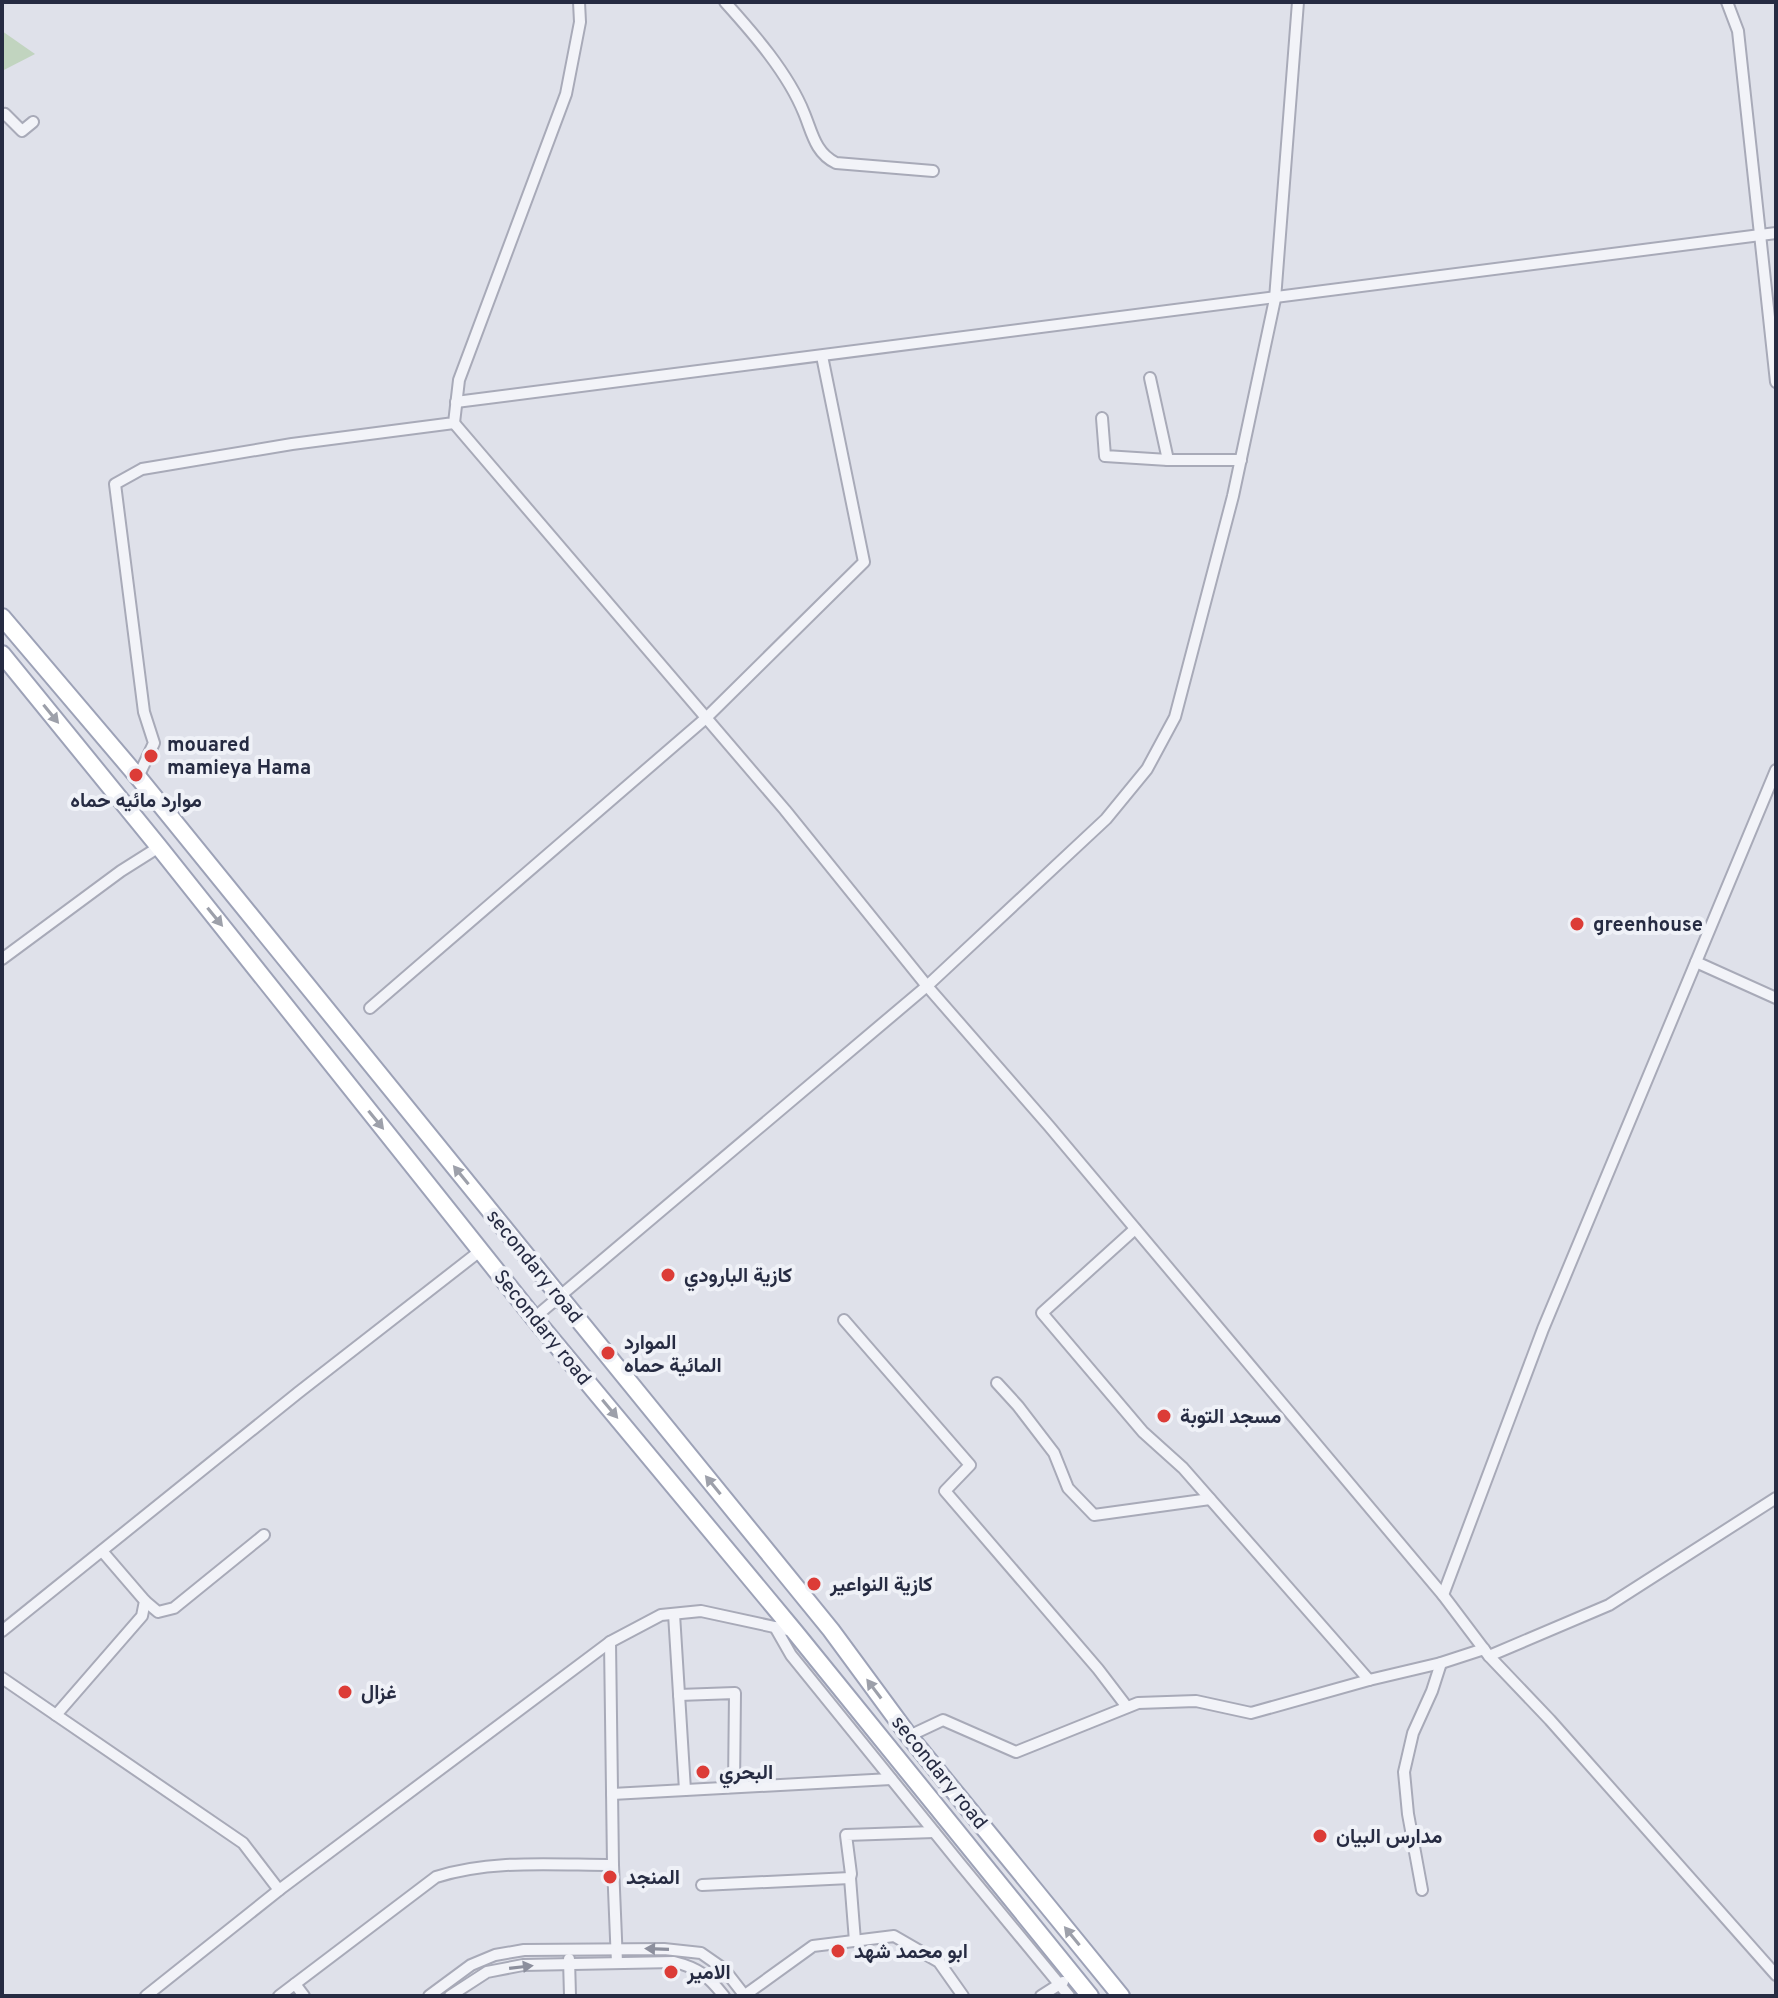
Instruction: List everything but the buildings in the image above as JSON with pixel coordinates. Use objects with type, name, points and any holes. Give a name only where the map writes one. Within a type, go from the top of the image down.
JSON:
[{"type":"main road","name":"secondary road","points":[[2,617],[138,777],[831,1630],[909,1736],[1121,1996]]},
{"type":"main road","name":"Secondary road","points":[[2,654],[534,1318],[795,1632],[1066,1979],[1090,1996]]},
{"type":"street","points":[[579,2],[580,22],[566,94],[459,380],[454,423],[785,810],[927,986],[1443,1595],[1487,1652],[1776,1975]]},
{"type":"street","points":[[725,2],[786,80],[824,156],[836,163],[933,171]]},
{"type":"street","points":[[534,1318],[927,986],[1106,819],[1147,769],[1175,717],[1233,496],[1275,299],[1298,2]]},
{"type":"street","points":[[1727,2],[1738,31],[1776,382]]},
{"type":"street","points":[[2,116],[5,114],[22,131],[33,122]]},
{"type":"street","points":[[456,402],[1776,233]]},
{"type":"street","points":[[370,1008],[706,718],[864,562],[822,356]]},
{"type":"street","points":[[1150,378],[1168,460]]},
{"type":"street","points":[[1102,418],[1105,456],[1241,460]]},
{"type":"street","points":[[138,777],[154,743],[144,712],[115,484],[142,469],[292,444],[454,423]]},
{"type":"street","points":[[1443,1595],[1543,1329],[1776,770]]},
{"type":"street","points":[[2,959],[121,871],[159,847]]},
{"type":"street","points":[[1696,962],[1776,998]]},
{"type":"street","points":[[1135,1229],[1042,1313],[1143,1432],[1183,1468],[1369,1680]]},
{"type":"street","points":[[2,1631],[480,1251]]},
{"type":"street","points":[[844,1320],[970,1465],[945,1491],[1127,1707]]},
{"type":"street","points":[[997,1383],[1054,1453],[1068,1488],[1094,1515],[1210,1499]]},
{"type":"street","points":[[909,1736],[943,1720],[1016,1752],[1138,1703],[1196,1701],[1251,1713],[1369,1680],[1487,1652],[1609,1605],[1776,1498]]},
{"type":"street","points":[[102,1551],[158,1612],[174,1608],[264,1535]]},
{"type":"street","points":[[56,1715],[142,1616],[145,1601]]},
{"type":"street","points":[[146,1996],[279,1890],[610,1642],[661,1615],[701,1611],[795,1632]]},
{"type":"street","points":[[674,1614],[685,1790]]},
{"type":"street","points":[[775,1627],[791,1655],[934,1832],[1066,1979],[1069,1996]]},
{"type":"street","points":[[610,1642],[617,1963]]},
{"type":"street","points":[[1422,1890],[1404,1772],[1413,1733],[1441,1663]]},
{"type":"street","points":[[2,1678],[243,1843],[279,1890]]},
{"type":"street","points":[[679,1695],[735,1693],[734,1787]]},
{"type":"street","points":[[612,1794],[891,1779]]},
{"type":"street","points":[[855,1941],[846,1835],[934,1832]]},
{"type":"street","points":[[279,1996],[436,1877],[456,1870],[514,1865],[613,1865]]},
{"type":"street","points":[[702,1885],[850,1878]]},
{"type":"street","points":[[429,1996],[471,1965],[495,1955],[524,1950],[664,1949],[701,1953],[724,1969],[745,1996],[813,1946],[894,1936],[939,1962],[963,1996]]},
{"type":"street","points":[[570,1950],[570,1996]]},
{"type":"street","points":[[450,1996],[487,1972],[523,1965],[674,1962],[691,1966],[708,1976],[724,1996]]},
{"type":"street","points":[[1041,1996],[1066,1979]]},
{"type":"street","points":[[295,1984],[304,1996]]},
{"type":"green space","points":[[2,31],[35,54],[2,71]]},
{"type":"place","name":"mouared mamieya Hama","points":[[151,756]]},
{"type":"place","name":"موارد مائيه حماه","points":[[136,775]]},
{"type":"place","name":"greenhouse","points":[[1577,924]]},
{"type":"place","name":"كازية البارودي","points":[[668,1275]]},
{"type":"place","name":"الموارد المائية حماه","points":[[608,1353]]},
{"type":"place","name":"مسجد التوبة","points":[[1164,1416]]},
{"type":"place","name":"كازية النواعير","points":[[814,1584]]},
{"type":"place","name":"غزال","points":[[345,1692]]},
{"type":"place","name":"البحري","points":[[703,1772]]},
{"type":"place","name":"مدارس البيان","points":[[1320,1836]]},
{"type":"place","name":"المنجد","points":[[610,1877]]},
{"type":"place","name":"ابو محمد شهد","points":[[838,1951]]},
{"type":"place","name":"الامير","points":[[671,1972]]}]
